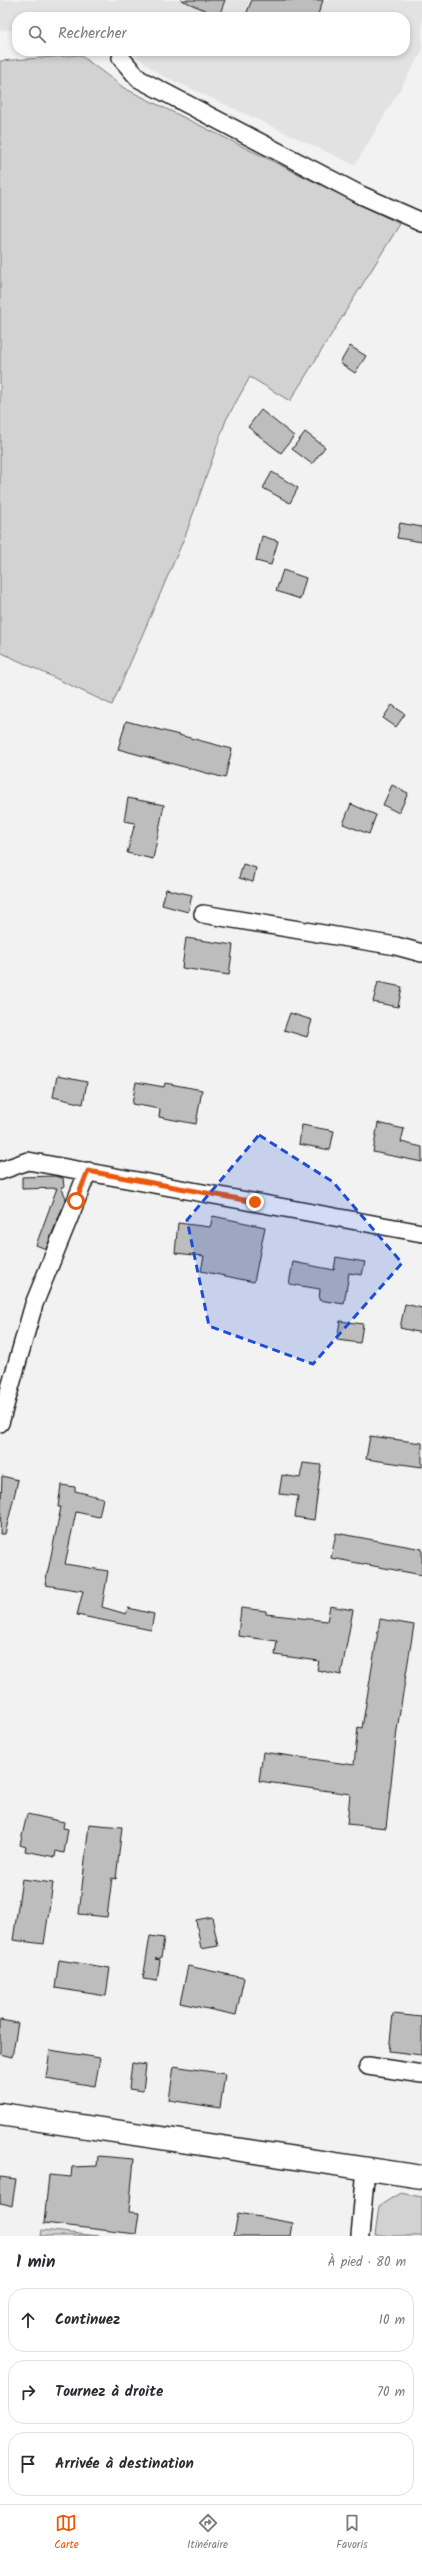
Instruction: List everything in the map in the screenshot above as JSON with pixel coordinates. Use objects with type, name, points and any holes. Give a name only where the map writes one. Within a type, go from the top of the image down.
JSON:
[{"type":"street","points":[[121,58],[139,79],[361,195],[422,222]]},
{"type":"street","points":[[203,914],[388,945],[422,953]]},
{"type":"street","points":[[0,1171],[28,1162],[88,1171],[422,1233]]},
{"type":"street","points":[[0,1423],[34,1304],[88,1171]]},
{"type":"street","points":[[368,2066],[422,2074]]},
{"type":"street","points":[[0,2114],[422,2176]]},
{"type":"street","points":[[360,2236],[366,2168]]},
{"type":"highlighted area","points":[[259,1135],[333,1182],[402,1263],[313,1364],[209,1326],[187,1220]]},
{"type":"shaded area","points":[[0,0],[422,0],[422,52],[355,165],[159,74],[136,56],[410,56],[410,12],[12,12],[12,30],[0,30]]},
{"type":"shaded area","points":[[81,56],[124,88],[400,224],[290,401],[250,377],[226,420],[186,534],[112,705],[0,652],[0,61]]},
{"type":"shaded area","points":[[400,2193],[422,2197],[422,2236],[375,2236],[379,2206]]},
{"type":"shaded area","points":[[42,2230],[99,2236],[41,2236]]},
{"type":"building","points":[[181,0],[225,0],[220,12],[210,12]]},
{"type":"building","points":[[252,0],[323,0],[319,12],[247,12]]},
{"type":"building","points":[[350,346],[366,356],[355,373],[340,363]]},
{"type":"building","points":[[261,410],[294,436],[281,453],[248,427]]},
{"type":"building","points":[[305,432],[325,447],[312,464],[292,449]]},
{"type":"building","points":[[272,472],[298,488],[290,503],[263,488]]},
{"type":"building","points":[[400,523],[422,527],[422,542],[397,538]]},
{"type":"building","points":[[262,536],[278,541],[271,565],[256,561]]},
{"type":"building","points":[[283,570],[306,578],[300,599],[276,591]]},
{"type":"building","points":[[392,705],[405,714],[396,727],[383,718]]},
{"type":"building","points":[[126,721],[232,749],[225,778],[118,749]]},
{"type":"building","points":[[392,785],[408,793],[399,813],[383,805]]},
{"type":"building","points":[[128,798],[164,805],[153,859],[127,853],[135,823],[124,821]]},
{"type":"building","points":[[351,804],[376,815],[369,834],[343,824]]},
{"type":"building","points":[[243,864],[256,868],[253,882],[239,878]]},
{"type":"building","points":[[166,889],[192,895],[188,912],[162,905]]},
{"type":"building","points":[[186,938],[233,945],[229,975],[182,968]]},
{"type":"building","points":[[378,982],[402,987],[398,1007],[373,1002]]},
{"type":"building","points":[[290,1013],[312,1020],[307,1037],[284,1030]]},
{"type":"building","points":[[57,1076],[87,1082],[83,1104],[53,1097]]},
{"type":"building","points":[[136,1082],[164,1087],[165,1083],[202,1090],[196,1124],[159,1117],[160,1109],[132,1104]]},
{"type":"building","points":[[378,1123],[404,1129],[401,1142],[422,1147],[422,1162],[373,1152]]},
{"type":"building","points":[[302,1125],[334,1131],[330,1150],[299,1144]]},
{"type":"building","points":[[55,1176],[63,1178],[64,1187],[61,1187],[66,1198],[46,1249],[36,1245],[57,1188],[22,1189],[22,1177]]},
{"type":"building","points":[[213,1216],[265,1227],[254,1282],[201,1271],[204,1256],[175,1253],[178,1223],[210,1227]]},
{"type":"building","points":[[336,1257],[365,1262],[362,1275],[349,1273],[344,1304],[319,1300],[320,1289],[289,1284],[293,1262],[334,1270]]},
{"type":"building","points":[[405,1304],[422,1308],[422,1333],[400,1328]]},
{"type":"building","points":[[340,1321],[363,1324],[360,1343],[337,1340]]},
{"type":"building","points":[[370,1436],[422,1443],[422,1467],[366,1459]]},
{"type":"building","points":[[303,1463],[321,1465],[314,1520],[295,1517],[298,1496],[279,1494],[282,1475],[300,1478]]},
{"type":"building","points":[[2,1476],[18,1480],[5,1534],[0,1534]]},
{"type":"building","points":[[61,1485],[75,1487],[75,1491],[103,1498],[99,1517],[76,1512],[65,1564],[108,1571],[102,1607],[126,1614],[128,1608],[154,1614],[151,1630],[77,1615],[83,1591],[45,1585],[61,1507],[58,1507]]},
{"type":"building","points":[[336,1533],[422,1549],[422,1575],[331,1558]]},
{"type":"building","points":[[330,1606],[353,1610],[341,1675],[317,1670],[319,1661],[275,1655],[277,1641],[238,1636],[241,1608],[266,1611],[266,1614],[327,1621]]},
{"type":"building","points":[[380,1619],[414,1625],[397,1730],[386,1828],[347,1824],[350,1794],[259,1781],[263,1752],[354,1765],[358,1727],[362,1728]]},
{"type":"building","points":[[27,1814],[64,1822],[63,1828],[68,1829],[64,1853],[56,1851],[55,1857],[25,1851],[26,1847],[20,1845]]},
{"type":"building","points":[[89,1824],[122,1827],[116,1879],[112,1878],[107,1917],[79,1914]]},
{"type":"building","points":[[22,1879],[53,1883],[44,1944],[13,1940]]},
{"type":"building","points":[[212,1917],[218,1946],[201,1949],[196,1920]]},
{"type":"building","points":[[150,1936],[164,1938],[161,1958],[155,1959],[160,1960],[157,1981],[143,1979]]},
{"type":"building","points":[[59,1960],[110,1968],[106,1996],[55,1988]]},
{"type":"building","points":[[188,1966],[244,1978],[236,2015],[180,2003]]},
{"type":"building","points":[[393,2014],[422,2017],[422,2055],[389,2051]]},
{"type":"building","points":[[0,2020],[18,2023],[12,2057],[0,2054]]},
{"type":"building","points":[[50,2050],[100,2058],[95,2086],[46,2078]]},
{"type":"building","points":[[132,2063],[146,2065],[143,2091],[129,2089]]},
{"type":"building","points":[[174,2066],[225,2074],[220,2108],[169,2100]]},
{"type":"building","points":[[98,2156],[134,2159],[129,2212],[139,2213],[136,2234],[44,2223],[49,2175],[71,2177],[72,2167],[97,2166]]},
{"type":"building","points":[[0,2177],[16,2179],[12,2206],[0,2203]]},
{"type":"building","points":[[238,2213],[293,2223],[291,2236],[234,2236]]},
{"type":"route","points":[[76,1201],[88,1171],[255,1202]]}]
